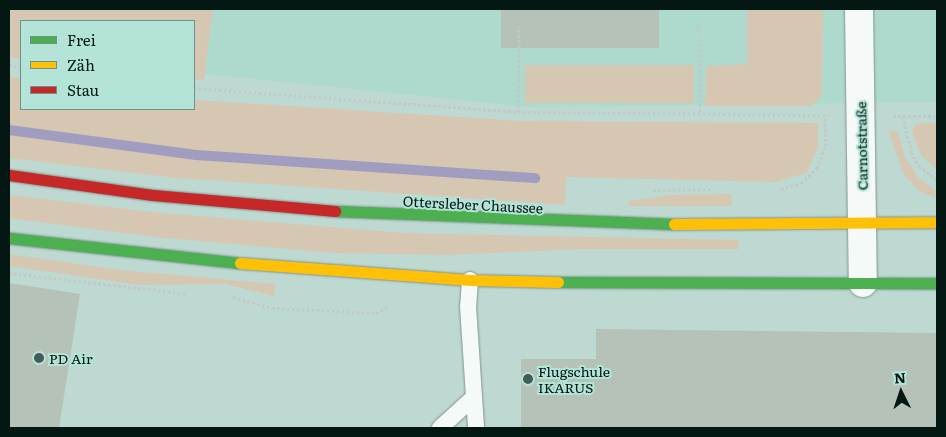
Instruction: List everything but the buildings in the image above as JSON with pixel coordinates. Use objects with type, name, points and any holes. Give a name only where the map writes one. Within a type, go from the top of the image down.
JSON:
[{"type":"main road","name":"Ottersleber Chaussee","points":[[9,175],[162,196],[382,214],[627,224],[937,222]]},
{"type":"main road","points":[[9,238],[201,261],[470,280],[937,283]]},
{"type":"street","name":"Carnotstraße","points":[[859,9],[863,283]]},
{"type":"lane","points":[[470,280],[468,306],[476,428]]},
{"type":"lane","points":[[440,428],[473,398]]},
{"type":"path","points":[[699,24],[700,114]]},
{"type":"path","points":[[518,112],[520,26]]},
{"type":"path","points":[[195,88],[518,112],[833,115]]},
{"type":"path","points":[[774,189],[801,184],[817,168],[826,146],[825,115]]},
{"type":"path","points":[[889,116],[937,116]]},
{"type":"path","points":[[903,116],[911,152],[919,166],[937,180]]},
{"type":"shaded area","points":[[9,9],[937,9],[937,102],[530,107],[195,73],[195,20],[20,20]]},
{"type":"shaded area","points":[[9,9],[213,9],[204,80],[195,79],[195,20],[20,20],[20,59],[9,57]]},
{"type":"shaded area","points":[[747,9],[823,9],[822,95],[812,106],[705,106],[706,66],[747,64]]},
{"type":"shaded area","points":[[525,65],[694,65],[694,103],[525,103]]},
{"type":"shaded area","points":[[9,77],[20,79],[20,110],[195,110],[195,100],[520,121],[818,123],[818,147],[807,173],[775,182],[566,177],[565,205],[177,178],[9,158]]},
{"type":"shaded area","points":[[937,122],[937,170],[922,156],[912,133],[915,124]]},
{"type":"shaded area","points":[[888,130],[898,132],[905,157],[919,178],[935,190],[935,198],[919,191],[904,175]]},
{"type":"shaded area","points":[[731,194],[732,206],[628,206],[629,201],[672,195]]},
{"type":"shaded area","points":[[9,195],[161,213],[404,233],[739,240],[739,249],[582,249],[446,255],[333,253],[154,237],[9,218]]},
{"type":"shaded area","points":[[9,254],[119,270],[275,284],[274,296],[225,284],[140,285],[9,266]]},
{"type":"waterway","points":[[9,130],[196,155],[535,178]]},
{"type":"traffic: fast","points":[[335,211],[674,224]]},
{"type":"traffic: fast","points":[[9,238],[240,263]]},
{"type":"traffic: fast","points":[[558,282],[937,283]]},
{"type":"traffic: slow","points":[[674,224],[937,222]]},
{"type":"traffic: slow","points":[[240,263],[470,280],[558,282]]},
{"type":"traffic: jam","points":[[9,175],[153,195],[335,211]]},
{"type":"place","name":"PD Air","points":[[39,358]]},
{"type":"place","name":"Flugschule IKARUS","points":[[528,379]]}]
